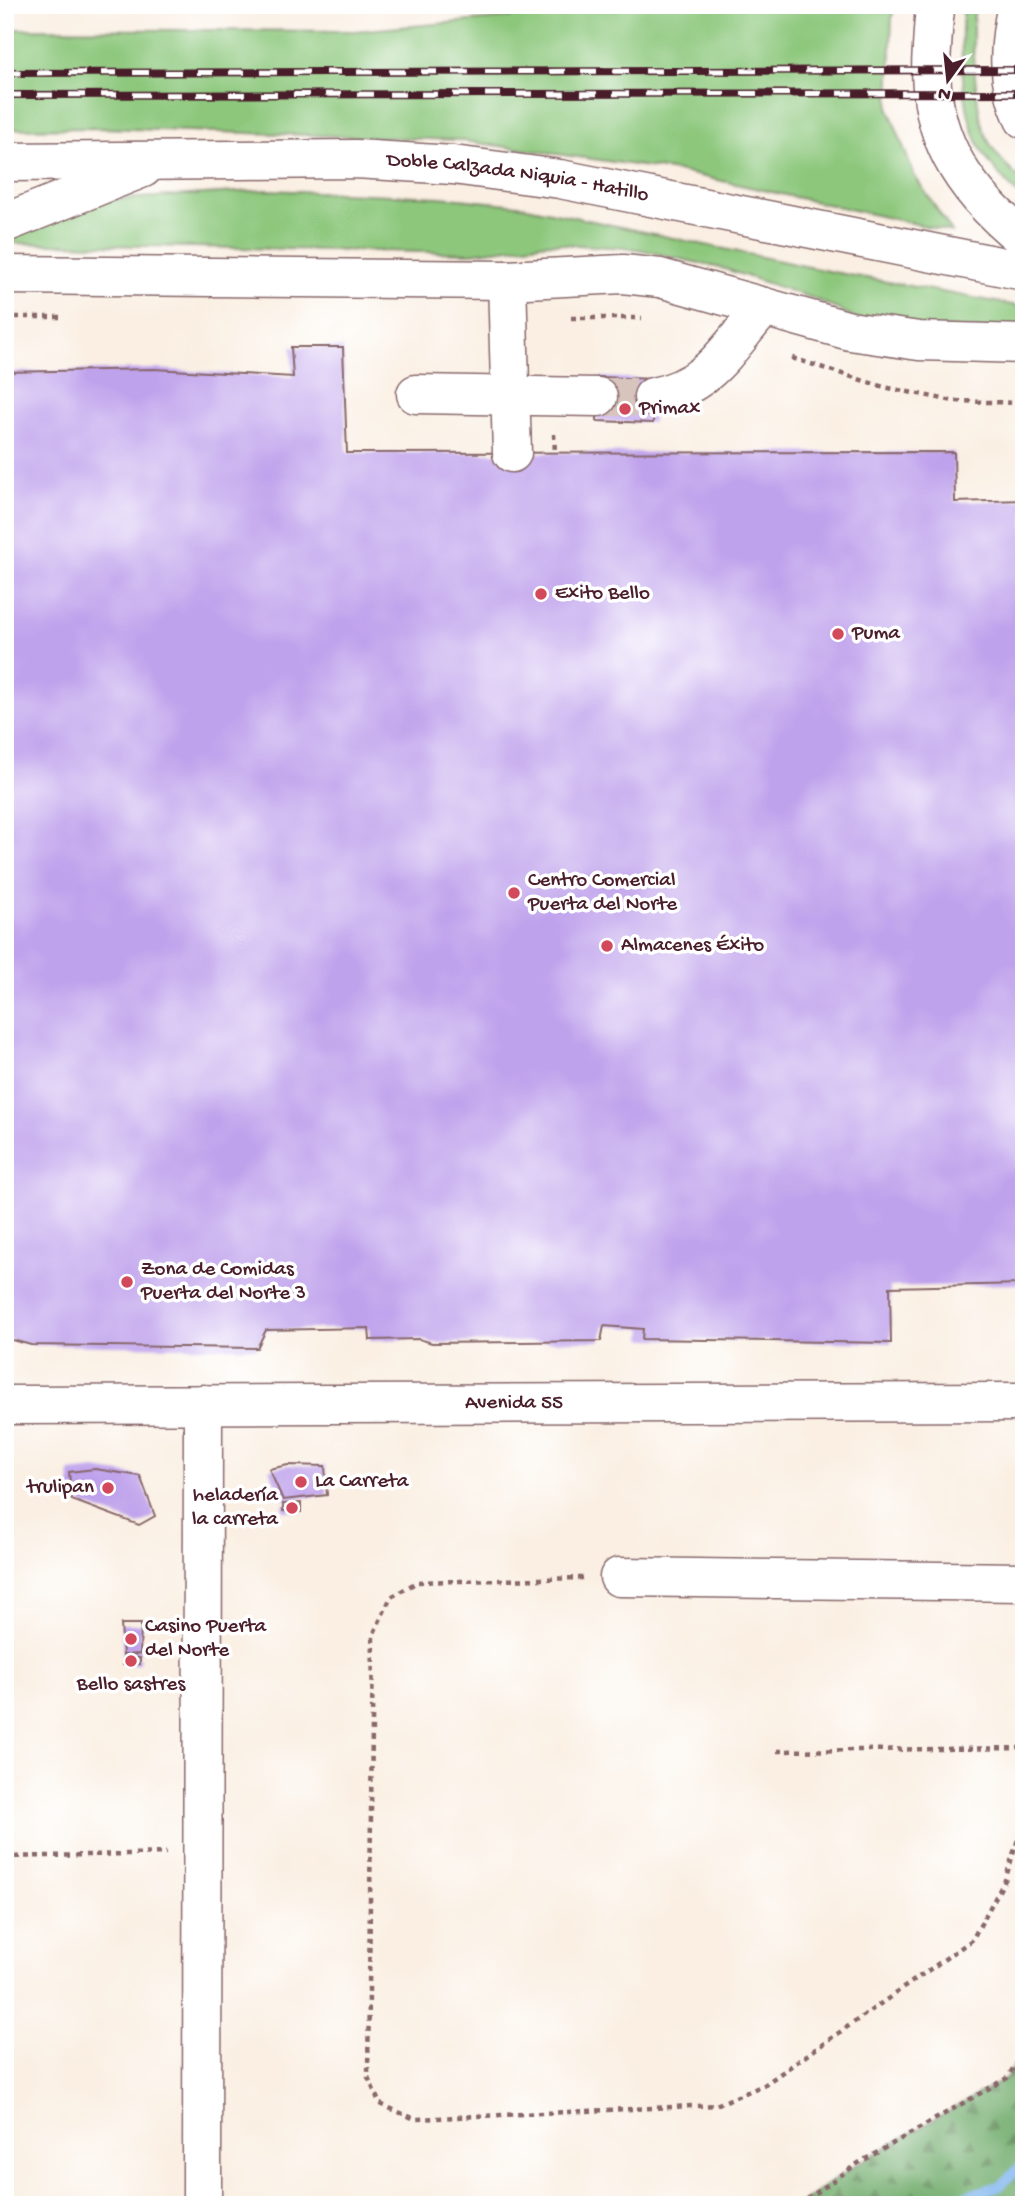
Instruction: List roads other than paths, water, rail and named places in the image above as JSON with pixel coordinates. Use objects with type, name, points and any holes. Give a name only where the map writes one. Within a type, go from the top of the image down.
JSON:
[{"type":"main road","points":[[936,5],[929,81],[942,141],[971,186],[996,217],[1024,239]]},
{"type":"main road","points":[[1017,5],[1009,40],[1012,93],[1024,119]]},
{"type":"main road","name":"Doble Calzada Niquia - Hatillo","points":[[5,162],[356,159],[453,165],[561,179],[1024,271]]},
{"type":"main road","points":[[5,223],[163,160]]},
{"type":"main road","points":[[5,275],[508,280],[623,274],[660,278],[850,331],[919,341],[1024,344]]},
{"type":"main road","points":[[508,280],[512,453]]},
{"type":"main road","points":[[653,397],[673,393],[709,373],[764,307]]},
{"type":"main road","points":[[416,394],[598,397]]},
{"type":"main road","name":"Avenida 55","points":[[5,1405],[1024,1402]]},
{"type":"main road","points":[[202,2205],[203,1404]]},
{"type":"main road","points":[[619,1577],[1024,1582]]},
{"type":"waterway","points":[[939,2205],[1001,2185],[1024,2163]]},
{"type":"tunnel","points":[[598,397],[653,397]]},
{"type":"railway","points":[[5,73],[1024,70]]},
{"type":"railway","points":[[5,95],[1024,93]]},
{"type":"place","name":"Primax","points":[[625,409]]},
{"type":"place","name":"Exito Bello","points":[[541,594]]},
{"type":"place","name":"Puma","points":[[838,634]]},
{"type":"place","name":"Centro Comercial Puerta del Norte","points":[[514,893]]},
{"type":"place","name":"Almacenes Éxito","points":[[607,946]]},
{"type":"place","name":"Zona de Comidas Puerta del Norte 3","points":[[127,1282]]},
{"type":"place","name":"La Carreta","points":[[301,1482]]},
{"type":"place","name":"trulipan","points":[[108,1488]]},
{"type":"place","name":"heladería la carreta","points":[[292,1508]]},
{"type":"place","name":"Casino Puerta del Norte","points":[[131,1639]]},
{"type":"place","name":"Bello sastres","points":[[131,1661]]}]
